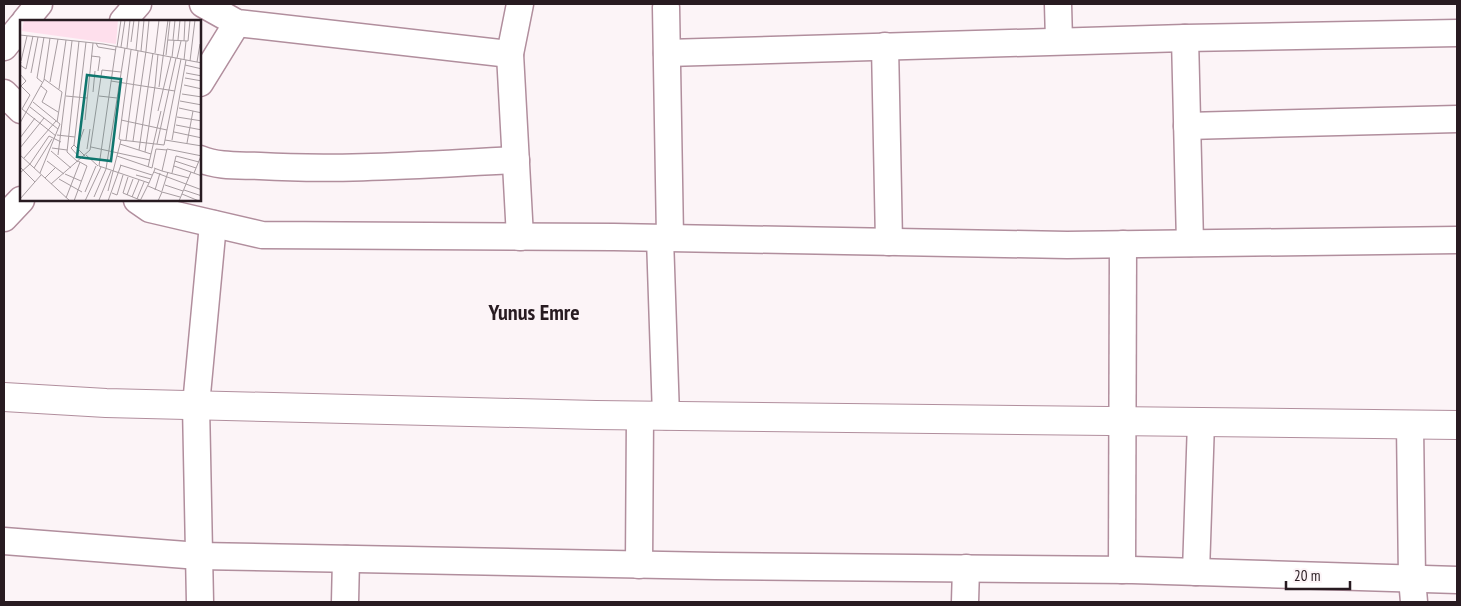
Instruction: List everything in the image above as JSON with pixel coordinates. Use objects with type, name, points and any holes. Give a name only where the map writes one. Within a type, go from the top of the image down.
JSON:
[{"type":"main road","points":[[4,397],[106,403],[653,416],[1457,425]]},
{"type":"street","points":[[26,20],[39,4]]},
{"type":"street","points":[[124,20],[138,4]]},
{"type":"street","points":[[203,4],[238,24],[510,54]]},
{"type":"street","points":[[520,4],[510,54],[520,237]]},
{"type":"street","points":[[1058,4],[1059,42]]},
{"type":"street","points":[[638,565],[653,416],[665,238],[666,7]]},
{"type":"street","points":[[201,81],[238,24]]},
{"type":"street","points":[[4,47],[20,27]]},
{"type":"street","points":[[667,53],[1185,38],[1457,33]]},
{"type":"street","points":[[1185,38],[1190,243]]},
{"type":"street","points":[[885,46],[889,242]]},
{"type":"street","points":[[4,93],[20,109]]},
{"type":"street","points":[[1187,126],[1457,119]]},
{"type":"street","points":[[201,159],[211,163],[281,168],[335,168],[516,160]]},
{"type":"street","points":[[4,218],[20,201]]},
{"type":"street","points":[[138,201],[150,209],[262,236],[665,238],[1066,244],[1457,240]]},
{"type":"street","points":[[200,602],[196,405],[213,224]]},
{"type":"street","points":[[1122,570],[1123,244]]},
{"type":"street","points":[[1196,572],[1201,422]]},
{"type":"street","points":[[1410,424],[1413,590]]},
{"type":"street","points":[[4,540],[199,556],[638,565],[1196,572],[1413,590],[1457,580]]},
{"type":"street","points":[[345,602],[346,559]]},
{"type":"street","points":[[966,568],[966,602]]},
{"type":"district","name":"Yunus Emre","points":[[534,312]]}]
